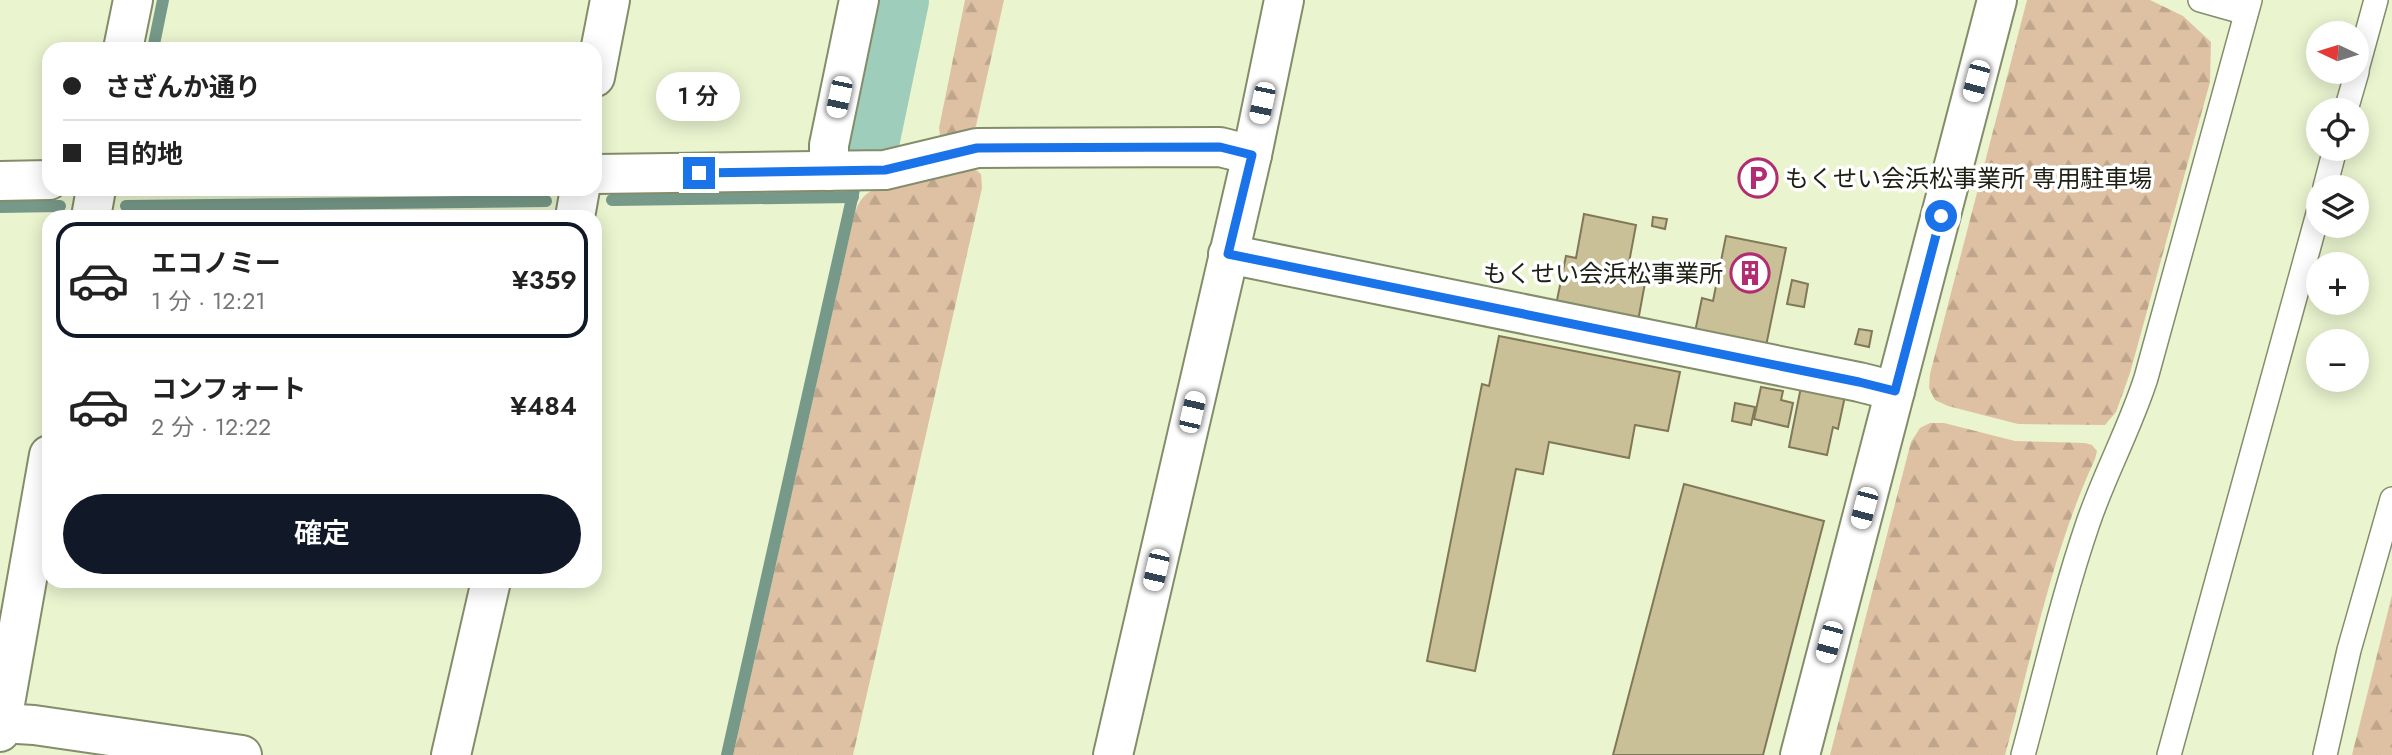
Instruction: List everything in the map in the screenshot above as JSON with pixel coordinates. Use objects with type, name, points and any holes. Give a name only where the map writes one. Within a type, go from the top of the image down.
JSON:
[{"type":"street","points":[[124,42],[133,0]]},
{"type":"street","points":[[602,42],[610,0]]},
{"type":"street","points":[[829,171],[829,145],[859,0]]},
{"type":"street","points":[[1113,755],[1252,155],[1284,0]]},
{"type":"street","points":[[1800,755],[1997,0]]},
{"type":"street","points":[[602,174],[885,170],[977,148],[1220,147],[1252,155]]},
{"type":"street","points":[[0,181],[42,180]]},
{"type":"street","points":[[1228,254],[1895,391]]},
{"type":"street","points":[[42,495],[1,726],[34,725],[242,755]]},
{"type":"street","points":[[451,755],[489,588]]},
{"type":"lane","points":[[2023,755],[2089,519],[2138,404],[2146,378],[2248,7],[2200,0]]},
{"type":"lane","points":[[2370,22],[2376,0]]},
{"type":"lane","points":[[2169,755],[2311,238]]},
{"type":"lane","points":[[2325,755],[2349,650],[2392,499]]},
{"type":"green space","points":[[965,0],[1004,0],[976,126],[971,132],[944,139],[939,128]]},
{"type":"green space","points":[[2027,0],[2150,0],[2183,16],[2211,42],[2210,82],[2130,373],[2116,412],[2105,425],[2018,424],[1948,406],[1935,400],[1929,388],[1930,374]]},
{"type":"green space","points":[[972,167],[981,174],[982,188],[853,755],[733,755],[855,212],[863,197],[878,188]]},
{"type":"green space","points":[[1930,423],[1944,423],[2015,441],[2085,443],[2092,445],[2097,451],[2055,567],[2005,755],[1830,755],[1911,442],[1920,428]]},
{"type":"green space","points":[[2392,595],[2392,755],[2352,755]]},
{"type":"building","points":[[1584,214],[1636,225],[1628,268],[1647,272],[1638,321],[1556,305],[1566,256],[1576,258]]},
{"type":"building","points":[[1653,217],[1667,219],[1665,229],[1652,226]]},
{"type":"building","name":"もくせい会浜松事業所","points":[[1726,236],[1786,248],[1766,346],[1695,332],[1702,298],[1713,301]]},
{"type":"building","points":[[1792,280],[1808,284],[1804,307],[1787,304]]},
{"type":"building","points":[[1859,329],[1872,331],[1869,347],[1855,344]]},
{"type":"building","points":[[1499,336],[1680,372],[1668,431],[1635,425],[1629,458],[1549,442],[1543,474],[1516,469],[1475,671],[1427,661],[1482,384],[1489,386]]},
{"type":"building","points":[[1761,387],[1783,391],[1781,400],[1793,403],[1788,427],[1754,419]]},
{"type":"building","points":[[1801,387],[1845,396],[1838,429],[1833,427],[1827,455],[1789,447]]},
{"type":"building","points":[[1735,403],[1755,407],[1751,425],[1732,421]]},
{"type":"building","points":[[1684,484],[1824,521],[1763,755],[1613,755]]},
{"type":"waterway","points":[[154,42],[163,0]]},
{"type":"waterway","points":[[862,153],[894,0]]},
{"type":"waterway","points":[[727,755],[855,185]]},
{"type":"waterway","points":[[612,200],[853,197]]},
{"type":"waterway","points":[[126,206],[546,201]]},
{"type":"waterway","points":[[0,207],[60,206]]},
{"type":"place","name":"もくせい会浜松事業所 専用駐車場","points":[[1758,178]]},
{"type":"place","name":"もくせい会浜松事業所","points":[[1750,273]]},
{"type":"route","points":[[699,173],[885,170],[977,148],[1220,147],[1252,155],[1228,254],[1895,391],[1941,216]]}]
